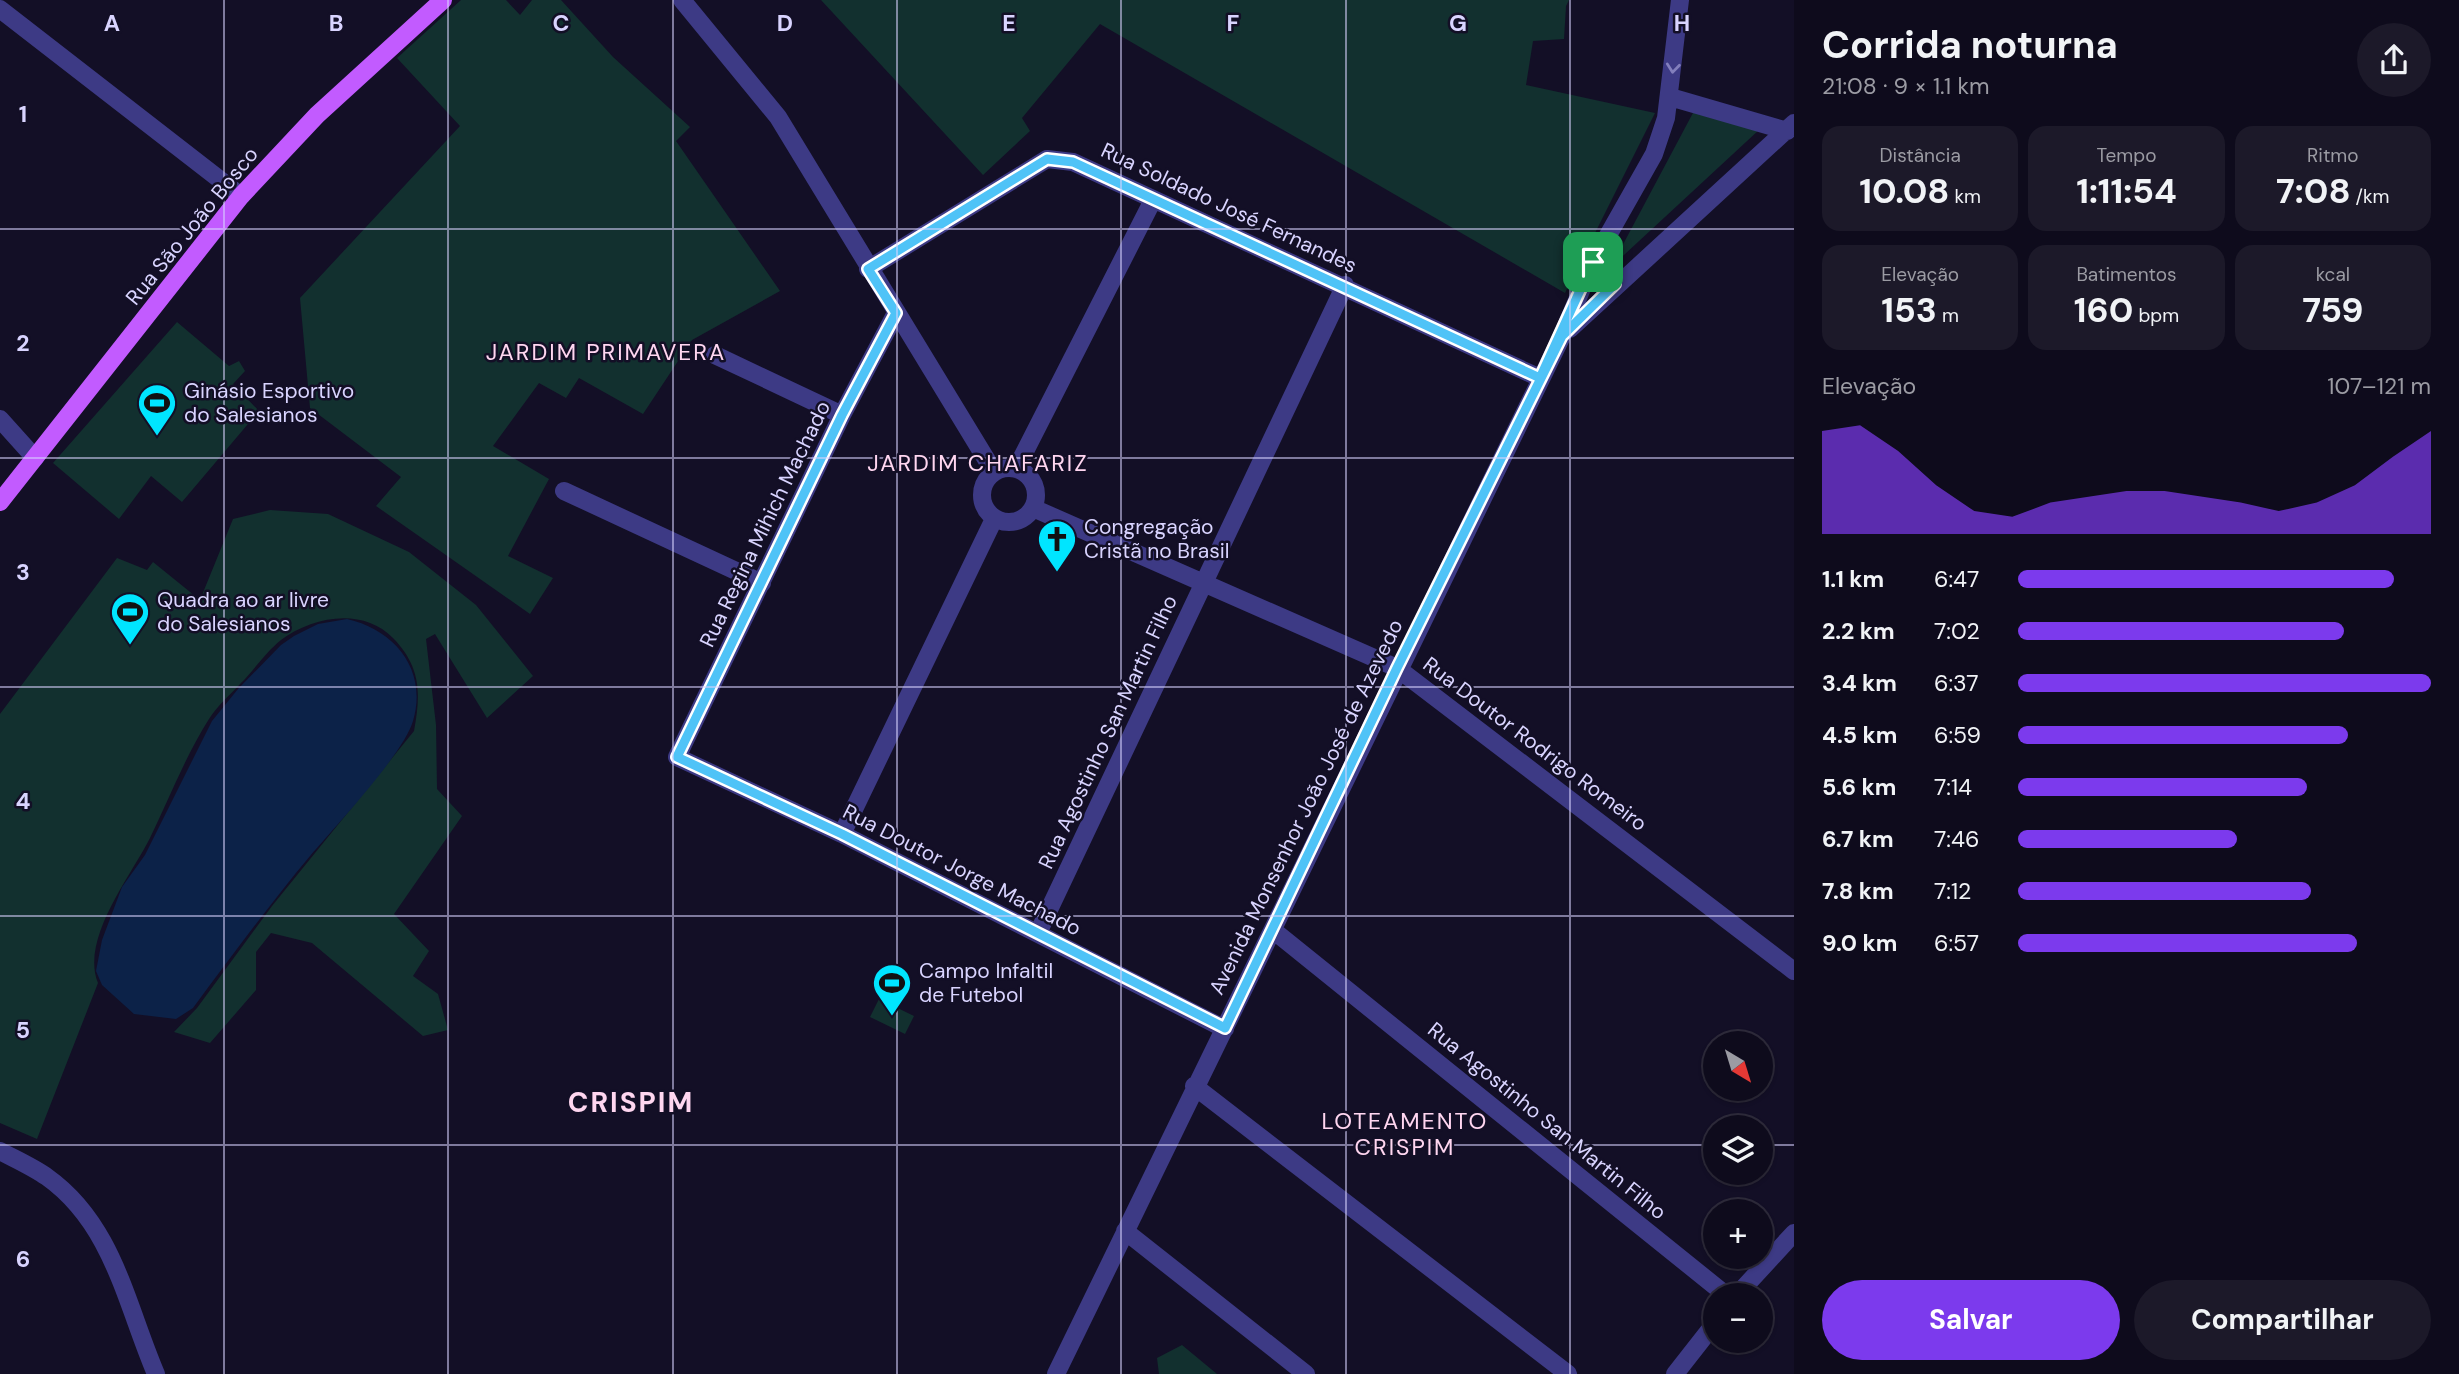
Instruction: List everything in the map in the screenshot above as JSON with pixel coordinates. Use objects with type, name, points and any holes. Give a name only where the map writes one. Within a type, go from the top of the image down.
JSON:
[{"type":"main road","name":"Rua São João Bosco","points":[[0,502],[241,196],[317,115],[443,0]]},
{"type":"street","points":[[681,0],[778,117],[868,269],[994,472]]},
{"type":"street","points":[[1562,336],[1593,262],[1654,154],[1670,97],[1680,0]]},
{"type":"street","points":[[0,9],[241,196]]},
{"type":"street","points":[[1670,97],[1790,127]]},
{"type":"street","points":[[1562,336],[1615,284],[1790,127]]},
{"type":"street","name":"Rua Soldado José Fernandes","points":[[868,269],[1047,159],[1073,162],[1345,285],[1540,378]]},
{"type":"street","points":[[1016,469],[1153,200]]},
{"type":"street","points":[[1593,262],[1615,284]]},
{"type":"street","name":"Rua Agostinho San Martin Filho","points":[[1038,933],[1345,285]]},
{"type":"street","name":"Rua Regina Mihich Machado","points":[[677,757],[842,415],[896,313]]},
{"type":"street","name":"Avenida Monsenhor João José de Azevedo","points":[[1056,1374],[1194,1086],[1274,930],[1397,668],[1562,336]]},
{"type":"street","points":[[715,355],[842,415]]},
{"type":"street","points":[[0,419],[35,458]]},
{"type":"street","points":[[1016,469],[1030,478],[1036,492],[1033,508],[1023,519],[1008,523],[994,519],[985,509],[981,495],[985,482],[994,472],[1016,469]]},
{"type":"street","points":[[564,491],[762,583]]},
{"type":"street","name":"Rua Doutor Rodrigo Romeiro","points":[[1033,508],[1397,668],[1794,971]]},
{"type":"street","points":[[842,834],[994,519]]},
{"type":"street","name":"Rua Doutor Jorge Machado","points":[[677,757],[842,834],[1225,1028]]},
{"type":"street","name":"Rua Agostinho San Martin Filho","points":[[1274,930],[1711,1283]]},
{"type":"street","points":[[1194,1086],[1568,1374]]},
{"type":"street","points":[[0,1151],[48,1177],[80,1208],[105,1243],[156,1374]]},
{"type":"street","points":[[1125,1231],[1306,1374]]},
{"type":"street","points":[[1748,1283],[1794,1233]]},
{"type":"street","points":[[1675,1374],[1703,1338]]},
{"type":"green space","points":[[461,0],[506,0],[520,15],[532,0],[561,0],[613,57],[690,127],[676,141],[780,291],[692,340],[643,414],[579,378],[566,398],[539,383],[493,446],[549,479],[508,556],[553,578],[530,614],[376,506],[401,477],[310,408],[300,298],[460,126],[397,58]]},
{"type":"green space","points":[[821,0],[1569,0],[1566,6],[1564,39],[1533,41],[1526,85],[1655,113],[1565,293],[1100,24],[1022,118],[1030,131],[983,175]]},
{"type":"green space","points":[[1694,111],[1760,129],[1611,267]]},
{"type":"green space","name":"Ginásio Esportivo do Salesianos","points":[[177,322],[229,366],[239,361],[245,371],[233,384],[259,411],[182,502],[151,476],[119,519],[53,463]]},
{"type":"green space","points":[[270,510],[328,514],[409,552],[476,605],[533,676],[487,718],[435,634],[426,639],[436,725],[437,789],[462,816],[394,914],[429,951],[413,976],[438,994],[448,1030],[423,1036],[312,943],[271,933],[256,952],[256,990],[210,1043],[174,1032],[197,1008],[272,906],[414,731],[418,705],[417,681],[409,659],[393,638],[381,628],[367,622],[338,618],[323,621],[308,625],[281,640],[216,709],[201,733],[150,838],[110,908],[96,947],[94,966],[98,983],[37,1139],[0,1123],[0,714],[117,558],[147,570],[153,562],[200,600],[233,519]]},
{"type":"green space","name":"Campo Infaltil de Futebol","points":[[879,999],[914,1016],[905,1034],[870,1017]]},
{"type":"green space","points":[[1182,1345],[1217,1374],[1159,1374],[1157,1358]]},
{"type":"water","points":[[347,619],[380,632],[404,655],[416,685],[413,721],[407,735],[383,770],[280,893],[193,1008],[176,1019],[134,1014],[102,985],[96,971],[102,940],[122,887],[145,855],[212,721],[238,689],[281,645],[294,636],[318,624]]},
{"type":"place","name":"Ginásio Esportivo do Salesianos","points":[[157,437]]},
{"type":"place","name":"Congregação Cristã no Brasil","points":[[1057,573]]},
{"type":"place","name":"Quadra ao ar livre do Salesianos","points":[[130,646]]},
{"type":"place","name":"Campo Infaltil de Futebol","points":[[892,1017]]},
{"type":"district","name":"JARDIM PRIMAVERA","points":[[606,352]]},
{"type":"district","name":"JARDIM CHAFARIZ","points":[[978,463]]},
{"type":"district","name":"CRISPIM","points":[[631,1102]]},
{"type":"district","name":"LOTEAMENTO CRISPIM","points":[[1405,1134]]},
{"type":"route","points":[[1593,262],[1562,336],[1540,378],[1345,285],[1073,162],[1047,159],[868,269],[896,313],[842,415],[677,757],[842,834],[1225,1028],[1397,668],[1562,336],[1615,284],[1593,262]]}]
